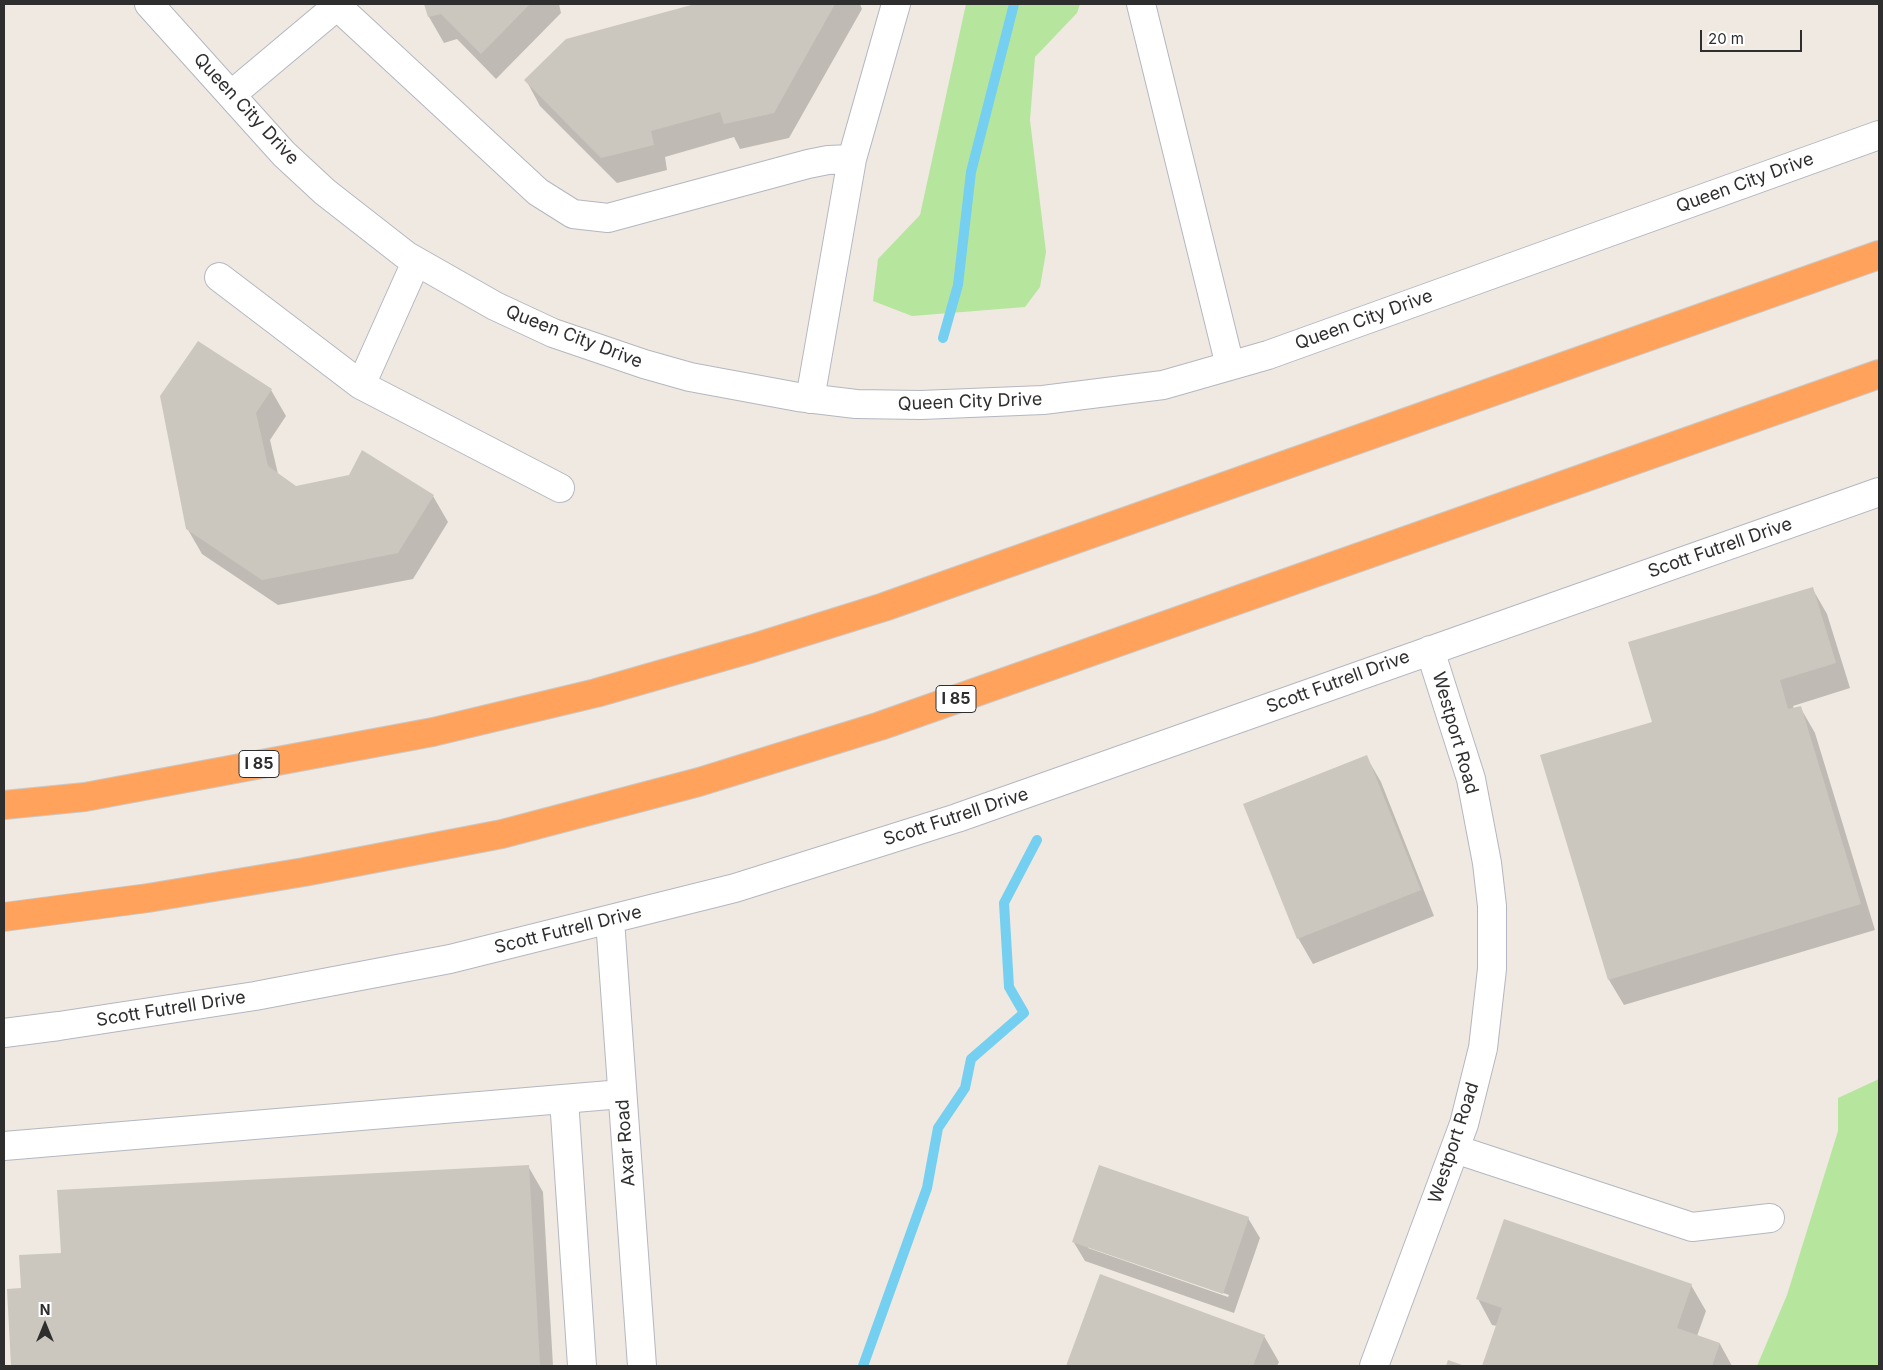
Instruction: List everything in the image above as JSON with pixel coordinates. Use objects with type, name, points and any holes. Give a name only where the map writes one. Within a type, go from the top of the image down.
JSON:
[{"type":"highway","name":"I 85","points":[[4,805],[85,797],[433,732],[596,693],[753,648],[884,607],[1879,255]]},
{"type":"highway","name":"I 85","points":[[4,917],[148,898],[389,856],[502,834],[699,782],[880,726],[1879,374]]},
{"type":"highway","points":[[4,787],[85,797]]},
{"type":"street","name":"Queen City Drive","points":[[149,4],[284,154],[325,192],[416,262],[495,306],[553,333],[644,364],[690,377],[810,399],[856,404],[921,405],[1043,400],[1163,385],[1268,355],[1879,135]]},
{"type":"street","points":[[810,399],[852,159],[896,4]]},
{"type":"street","points":[[1141,4],[1230,366]]},
{"type":"street","points":[[231,95],[337,5],[538,192],[573,214],[608,218],[808,164],[828,160],[852,159]]},
{"type":"street","points":[[361,385],[416,262]]},
{"type":"street","points":[[219,278],[361,385],[560,488]]},
{"type":"street","name":"Scott Futrell Drive","points":[[4,1033],[255,996],[450,959],[735,888],[957,818],[1879,492]]},
{"type":"street","name":"Westport Road","points":[[1374,1366],[1464,1124],[1483,1048],[1492,969],[1492,906],[1487,863],[1471,778],[1430,650]]},
{"type":"street","name":"Axar Road","points":[[610,920],[642,1366]]},
{"type":"street","points":[[4,1146],[622,1094]]},
{"type":"street","points":[[564,1099],[582,1366]]},
{"type":"street","points":[[1455,1149],[1692,1227],[1770,1218]]},
{"type":"green space","points":[[966,4],[1080,4],[1077,13],[1035,57],[1030,120],[1046,252],[1040,287],[1025,307],[912,316],[873,301],[878,259],[920,215]]},
{"type":"green space","points":[[1879,1079],[1879,1366],[1757,1366],[1787,1295],[1838,1131],[1838,1098]]},
{"type":"building","points":[[424,4],[530,4],[481,54],[441,14],[428,17]]},
{"type":"building","points":[[695,4],[835,4],[774,113],[724,124],[720,112],[651,131],[654,145],[601,158],[524,80],[566,39]]},
{"type":"building","points":[[198,341],[272,389],[256,413],[268,466],[296,486],[349,475],[362,450],[434,495],[398,553],[262,580],[186,529],[160,396]]},
{"type":"building","points":[[1813,587],[1836,663],[1780,680],[1788,709],[1801,706],[1861,904],[1608,980],[1540,755],[1652,722],[1628,642]]},
{"type":"building","points":[[1367,755],[1421,890],[1297,939],[1243,804]]},
{"type":"building","points":[[529,1165],[540,1366],[11,1366],[7,1289],[21,1288],[19,1255],[61,1253],[57,1190]]},
{"type":"building","points":[[1099,1165],[1249,1217],[1223,1294],[1072,1242]]},
{"type":"building","points":[[1504,1219],[1692,1284],[1677,1328],[1720,1343],[1712,1366],[1482,1366],[1502,1308],[1476,1299]]},
{"type":"building","points":[[1100,1274],[1265,1335],[1253,1366],[1066,1366]]},
{"type":"building","points":[[1448,1360],[1465,1366],[1446,1366]]},
{"type":"waterway","points":[[943,338],[958,285],[971,172],[1014,4]]},
{"type":"waterway","points":[[863,1366],[927,1188],[938,1128],[965,1088],[971,1059],[1024,1013],[1009,987],[1004,903],[1037,840]]}]
